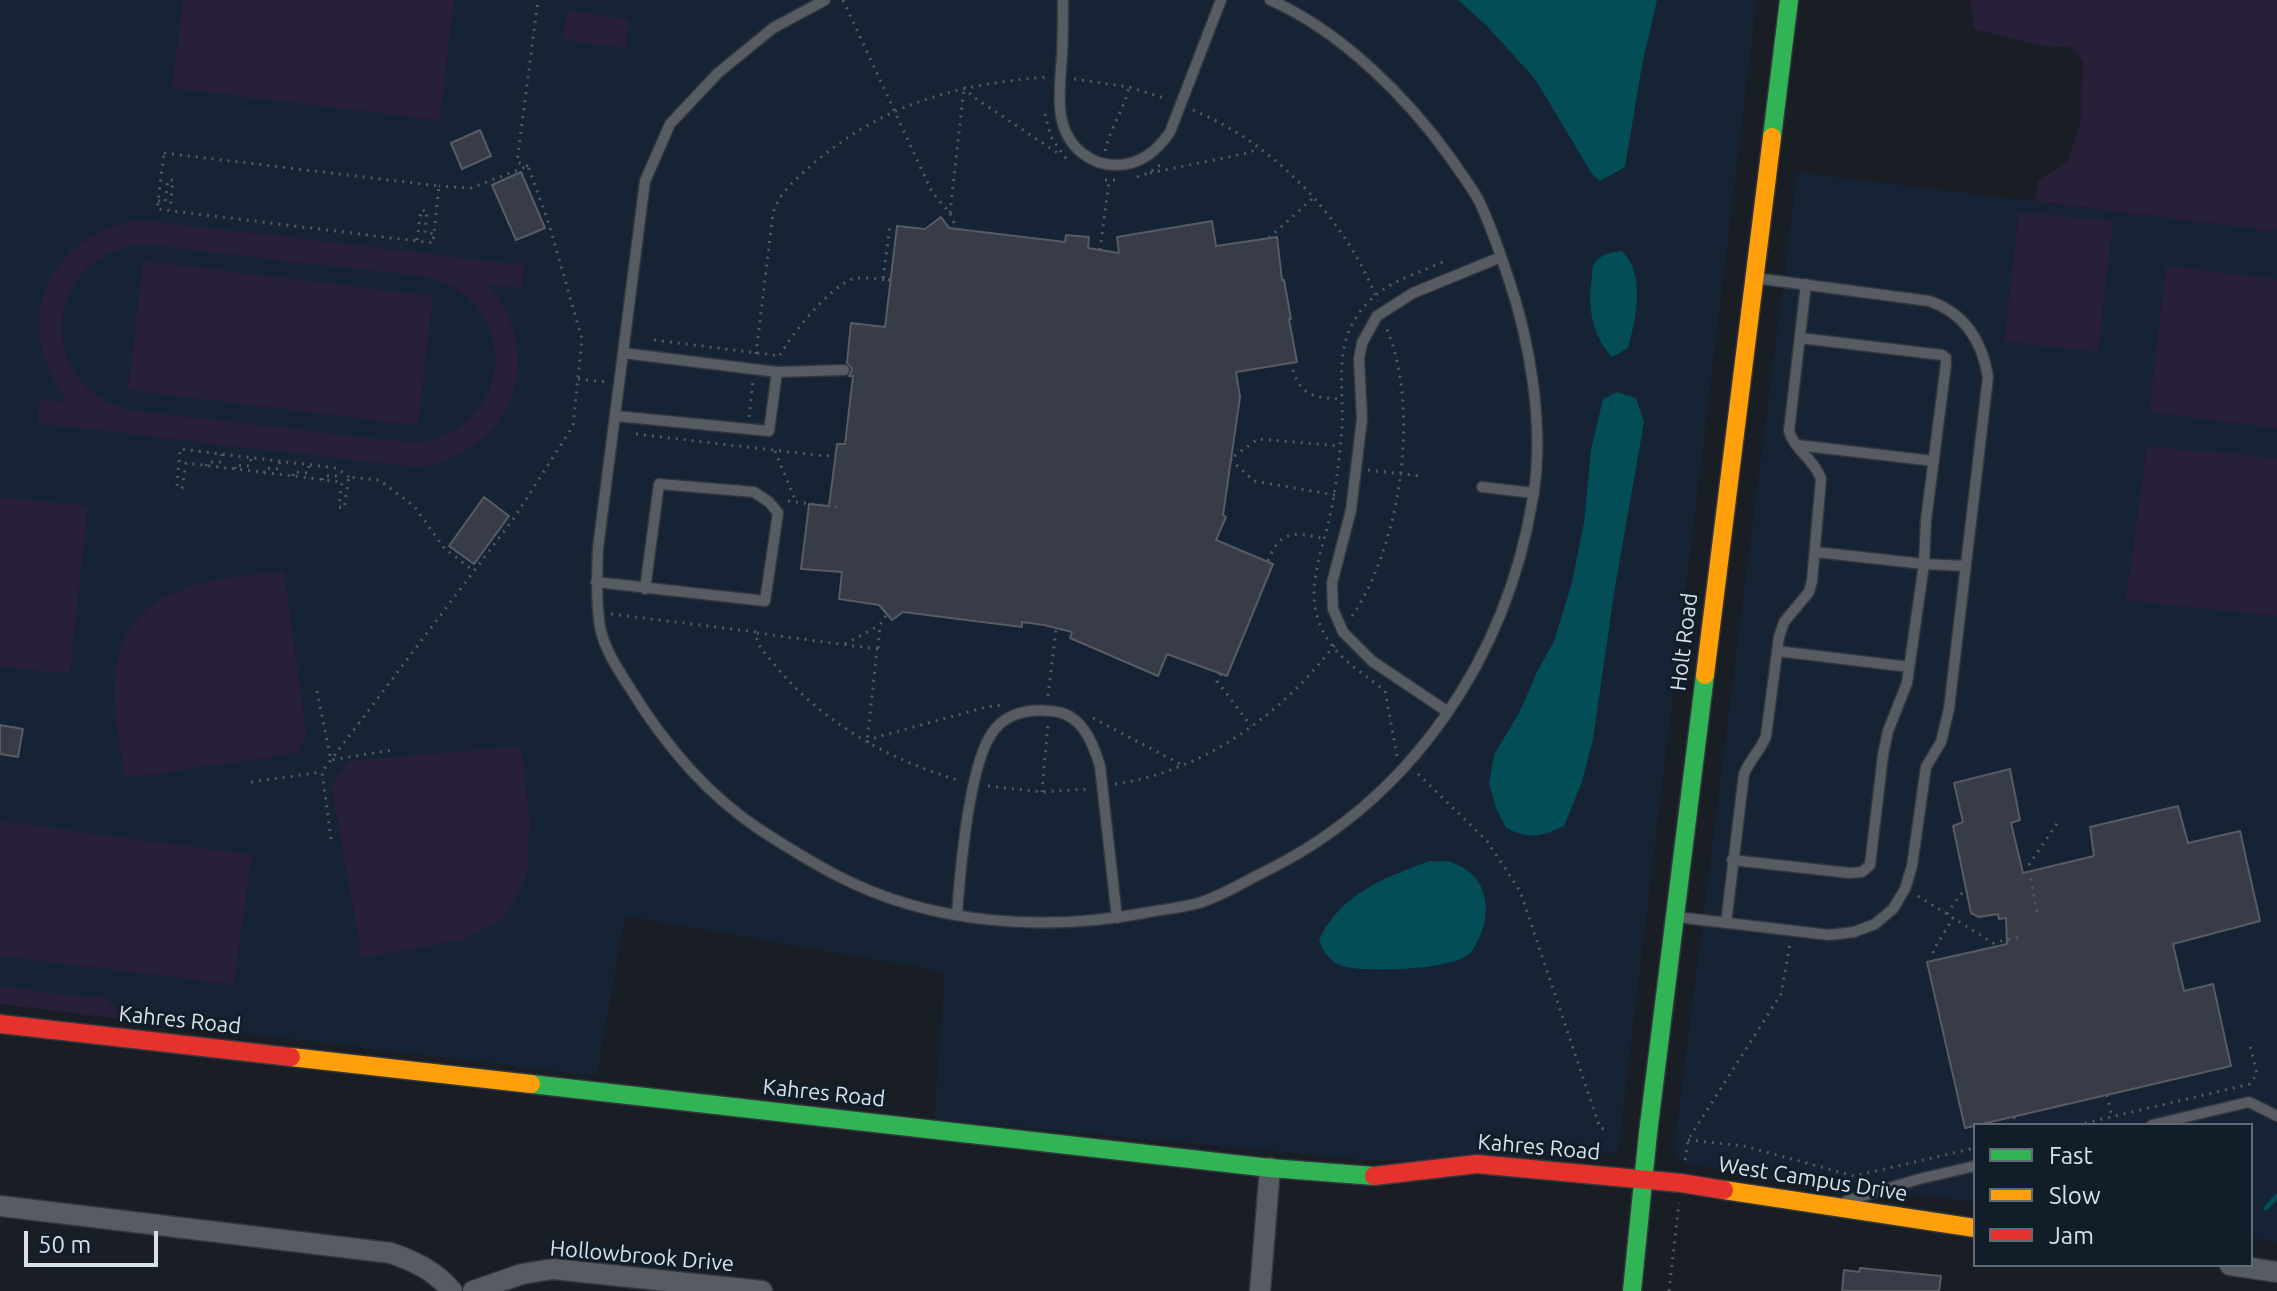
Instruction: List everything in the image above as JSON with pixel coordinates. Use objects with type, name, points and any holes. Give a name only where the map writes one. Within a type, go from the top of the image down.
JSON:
[{"type":"street","name":"Holt Road","points":[[1632,1291],[1675,917],[1789,0]]},
{"type":"street","name":"Kahres Road","points":[[0,1024],[1270,1168],[1376,1176],[1477,1164],[1644,1179]]},
{"type":"street","points":[[1260,1291],[1270,1168]]},
{"type":"street","name":"West Campus Drive","points":[[1644,1179],[1973,1228]]},
{"type":"street","points":[[0,1206],[391,1253],[438,1274],[452,1291]]},
{"type":"street","points":[[2243,1267],[2277,1272]]},
{"type":"street","name":"Hollowbrook Drive","points":[[473,1291],[522,1274],[553,1269],[762,1291]]},
{"type":"lane","points":[[825,0],[773,28],[718,73],[670,124],[645,181],[596,582],[601,631],[616,666],[647,717],[692,772],[749,822],[841,878],[905,903],[1002,921],[1052,923],[1117,918],[1202,902],[1327,837],[1382,792],[1416,757],[1448,712],[1503,611],[1522,548],[1534,493],[1536,447],[1533,385],[1522,317],[1478,198],[1438,140],[1402,96],[1343,45],[1270,0]]},
{"type":"lane","points":[[1063,0],[1059,107],[1063,127],[1074,146],[1102,165],[1139,162],[1159,147],[1170,132],[1221,0]]},
{"type":"lane","points":[[1448,712],[1372,661],[1343,632],[1333,609],[1332,583],[1351,510],[1362,419],[1359,359],[1362,343],[1381,313],[1413,293],[1501,257]]},
{"type":"lane","points":[[1675,917],[1829,935],[1854,932],[1875,924],[1893,909],[1905,889],[1912,866],[1926,767],[1941,742],[1949,709],[1988,377],[1979,343],[1969,328],[1943,306],[1910,297],[1753,278]]},
{"type":"lane","points":[[1726,923],[1744,774],[1749,760],[1763,745],[1766,736],[1784,622],[1809,592],[1815,552],[1821,479],[1789,431],[1806,284]]},
{"type":"lane","points":[[1732,860],[1850,873],[1862,872],[1870,865],[1888,731],[1904,693],[1924,564],[1926,520],[1946,358],[1942,355],[1800,338]]},
{"type":"lane","points":[[623,353],[777,372],[844,370]]},
{"type":"lane","points":[[616,416],[769,431],[777,372]]},
{"type":"lane","points":[[1796,445],[1934,461]]},
{"type":"lane","points":[[596,582],[645,589],[765,601],[778,513],[754,492],[659,484],[645,589]]},
{"type":"lane","points":[[1482,487],[1534,493]]},
{"type":"lane","points":[[1815,552],[1966,566]]},
{"type":"lane","points":[[1777,651],[1909,667]]},
{"type":"lane","points":[[957,914],[961,864],[983,748],[995,728],[1010,716],[1031,709],[1057,711],[1079,722],[1093,742],[1100,766],[1117,918]]},
{"type":"lane","points":[[2160,1123],[2249,1102],[2277,1116]]},
{"type":"lane","points":[[1833,1207],[1919,1179],[1973,1166]]},
{"type":"path","points":[[528,166],[517,162],[538,0]]},
{"type":"path","points":[[843,0],[932,192],[950,213],[958,233]]},
{"type":"path","points":[[746,447],[771,225],[778,199],[801,175],[837,146],[895,112],[964,87],[1005,80],[1061,77],[1129,87],[1205,115],[1259,148],[1313,198],[1355,254],[1372,286],[1390,337],[1401,397],[1401,474],[1396,503],[1383,553],[1360,605],[1343,632],[1300,686],[1251,726],[1182,765],[1142,779],[1102,787],[1042,792],[1005,790],[961,781],[905,762],[836,722],[796,689],[758,644],[756,632]]},
{"type":"path","points":[[1044,78],[1045,85]]},
{"type":"path","points":[[964,87],[972,96],[1050,150],[1061,154]]},
{"type":"path","points":[[950,213],[964,87]]},
{"type":"path","points":[[1045,109],[1051,137],[1069,162]]},
{"type":"path","points":[[1133,178],[1259,148]]},
{"type":"path","points":[[439,186],[433,243],[157,209],[164,153],[471,188],[528,166]]},
{"type":"path","points":[[1149,173],[1167,160]]},
{"type":"path","points":[[331,839],[322,772],[514,518],[573,426],[582,339],[549,224],[528,166]]},
{"type":"path","points":[[1096,177],[1109,181],[1124,180]]},
{"type":"path","points":[[158,201],[165,202],[168,180],[173,180],[170,210]]},
{"type":"path","points":[[1269,238],[1313,198]]},
{"type":"path","points":[[417,240],[421,210],[427,211],[425,233],[434,234]]},
{"type":"path","points":[[780,355],[790,336],[828,297],[853,279],[890,280],[883,279],[890,226]]},
{"type":"path","points":[[654,340],[789,358]]},
{"type":"path","points":[[1291,362],[1294,376],[1302,389],[1324,398],[1342,399]]},
{"type":"path","points":[[578,379],[619,384]]},
{"type":"path","points":[[636,434],[836,455]]},
{"type":"path","points":[[1335,495],[1254,481],[1230,459],[1258,439],[1340,446]]},
{"type":"path","points":[[349,477],[344,508],[339,507],[342,482],[186,463],[182,488],[177,487],[180,449],[336,468],[349,477],[379,480],[414,506],[445,549],[474,571]]},
{"type":"path","points":[[775,451],[796,502]]},
{"type":"path","points":[[206,466],[207,462],[221,462],[222,454]]},
{"type":"path","points":[[235,469],[235,465],[250,466],[251,458]]},
{"type":"path","points":[[264,473],[265,468],[279,469],[280,461]]},
{"type":"path","points":[[293,476],[293,472],[308,473],[309,465]]},
{"type":"path","points":[[1338,467],[1420,476]]},
{"type":"path","points":[[322,480],[323,476],[343,473]]},
{"type":"path","points":[[784,501],[837,507]]},
{"type":"path","points":[[1268,561],[1278,542],[1288,535],[1325,539]]},
{"type":"path","points":[[599,613],[877,649]]},
{"type":"path","points":[[867,742],[880,625],[887,614]]},
{"type":"path","points":[[844,644],[880,625]]},
{"type":"path","points":[[1048,696],[1056,629]]},
{"type":"path","points":[[1221,674],[1217,681],[1251,726]]},
{"type":"path","points":[[317,691],[331,760]]},
{"type":"path","points":[[1041,696],[1053,697]]},
{"type":"path","points":[[867,742],[890,733],[1002,705],[989,715]]},
{"type":"path","points":[[1100,730],[1088,716],[1115,727],[1182,765]]},
{"type":"path","points":[[1042,792],[1048,723]]},
{"type":"path","points":[[331,760],[392,750]]},
{"type":"path","points":[[251,782],[322,772]]},
{"type":"path","points":[[961,781],[963,772]]},
{"type":"path","points":[[2037,912],[2028,866],[2058,822]]},
{"type":"path","points":[[1947,914],[1961,894],[1967,893]]},
{"type":"path","points":[[1918,896],[1993,943],[2024,936]]},
{"type":"path","points":[[1935,961],[1933,951],[1953,918]]},
{"type":"path","points":[[1669,1291],[1688,1140],[1781,994],[1792,931]]},
{"type":"path","points":[[2086,1123],[2250,1084],[2257,1074],[2249,1041]]},
{"type":"path","points":[[2107,1095],[2112,1117]]},
{"type":"path","points":[[2014,1117],[2016,1123]]},
{"type":"path","points":[[1688,1140],[1744,1146],[1854,1176],[1973,1148]]},
{"type":"shaded area","points":[[0,0],[1757,0],[1618,1153],[1377,1161],[934,1119],[945,972],[625,916],[597,1076],[0,1004]]},
{"type":"shaded area","points":[[183,0],[454,0],[440,120],[172,88]]},
{"type":"shaded area","points":[[1458,0],[1657,0],[1642,65],[1625,167],[1600,181],[1592,174],[1535,79],[1487,26]]},
{"type":"shaded area","points":[[1970,0],[2277,0],[2277,231],[2035,201],[2038,181],[2067,161],[2080,125],[2083,60],[2070,47],[2041,46],[1974,29]]},
{"type":"shaded area","points":[[567,11],[629,19],[626,48],[563,40]]},
{"type":"shaded area","points":[[1797,172],[2277,231],[2277,1242],[2253,1238],[2253,1123],[1973,1123],[1973,1202],[1690,1165],[1679,1159],[1674,1147]]},
{"type":"shaded area","points":[[2019,212],[2113,221],[2098,352],[2004,341]]},
{"type":"shaded area","points":[[141,220],[524,265],[522,288],[489,285],[507,314],[516,343],[517,372],[511,400],[497,424],[476,444],[449,459],[416,467],[37,423],[39,400],[69,402],[51,373],[41,344],[40,315],[46,288],[60,263],[81,243],[108,228]],"holes":[[[142,244],[422,276],[455,288],[478,309],[492,334],[495,362],[489,390],[473,415],[449,433],[415,443],[135,411],[102,399],[79,378],[65,353],[62,324],[68,297],[84,272],[108,254]]]},
{"type":"shaded area","points":[[1622,251],[1634,272],[1636,311],[1628,348],[1612,357],[1596,330],[1591,309],[1591,288],[1593,267],[1597,261],[1606,254]]},
{"type":"shaded area","points":[[143,261],[433,296],[418,425],[128,390]]},
{"type":"shaded area","points":[[2166,266],[2277,279],[2277,428],[2149,412]]},
{"type":"shaded area","points":[[1617,392],[1636,398],[1644,422],[1615,587],[1593,739],[1582,782],[1564,826],[1542,835],[1529,836],[1506,828],[1496,808],[1489,783],[1494,755],[1520,711],[1554,641],[1571,586],[1584,523],[1591,450],[1603,399]]},
{"type":"shaded area","points":[[2147,446],[2277,458],[2277,616],[2126,600]]},
{"type":"shaded area","points":[[0,497],[88,506],[70,674],[0,666]]},
{"type":"shaded area","points":[[284,572],[307,737],[296,753],[125,778],[116,723],[114,681],[124,639],[139,618],[158,602],[180,590],[205,582]]},
{"type":"shaded area","points":[[521,746],[530,819],[527,876],[504,918],[465,939],[362,958],[331,785],[350,761]]},
{"type":"shaded area","points":[[0,821],[252,855],[234,984],[0,956]]},
{"type":"shaded area","points":[[1429,861],[1451,862],[1465,869],[1481,887],[1485,898],[1485,921],[1470,953],[1445,964],[1388,969],[1342,966],[1331,959],[1319,940],[1328,924],[1351,899],[1380,881]]},
{"type":"shaded area","points":[[0,986],[83,997],[103,996],[116,1008],[121,1019],[0,1004]]},
{"type":"building","points":[[480,130],[491,156],[462,169],[451,143]]},
{"type":"building","points":[[521,172],[545,228],[516,240],[492,185]]},
{"type":"building","points":[[941,217],[949,228],[1065,242],[1066,235],[1089,237],[1088,248],[1119,253],[1117,237],[1212,221],[1216,246],[1277,237],[1297,362],[1236,372],[1240,397],[1223,515],[1226,517],[1216,540],[1273,564],[1227,676],[1167,654],[1158,676],[1070,638],[1072,632],[1044,625],[1022,622],[1022,627],[903,612],[892,620],[879,605],[839,599],[842,572],[801,569],[809,504],[829,506],[837,444],[845,444],[853,376],[849,376],[852,369],[847,363],[851,323],[885,327],[897,226],[925,229]]},
{"type":"building","points":[[484,497],[509,516],[474,564],[449,546]]},
{"type":"building","points":[[0,725],[23,729],[18,757],[0,754]]},
{"type":"building","points":[[2010,769],[2020,820],[2011,823],[2023,873],[2094,856],[2090,827],[2178,806],[2188,843],[2240,831],[2260,921],[2173,944],[2184,991],[2213,984],[2231,1066],[1986,1123],[1973,1123],[1973,1126],[1965,1128],[1927,962],[2007,944],[2006,918],[1999,919],[1998,914],[1979,917],[1971,913],[1953,826],[1963,822],[1954,783]]},
{"type":"building","points":[[1860,1268],[1941,1276],[1939,1291],[1842,1291],[1844,1270],[1859,1272]]},
{"type":"waterway","points":[[2266,1208],[2277,1196]]},
{"type":"traffic: fast","points":[[1772,137],[1789,0]]},
{"type":"traffic: fast","points":[[1632,1291],[1648,1133],[1705,675]]},
{"type":"traffic: fast","points":[[531,1084],[1270,1168],[1374,1176]]},
{"type":"traffic: slow","points":[[1705,675],[1772,137]]},
{"type":"traffic: slow","points":[[291,1057],[531,1084]]},
{"type":"traffic: slow","points":[[1724,1190],[1973,1228]]},
{"type":"traffic: jam","points":[[0,1024],[291,1057]]},
{"type":"traffic: jam","points":[[1374,1176],[1477,1164],[1681,1183],[1724,1190]]}]
